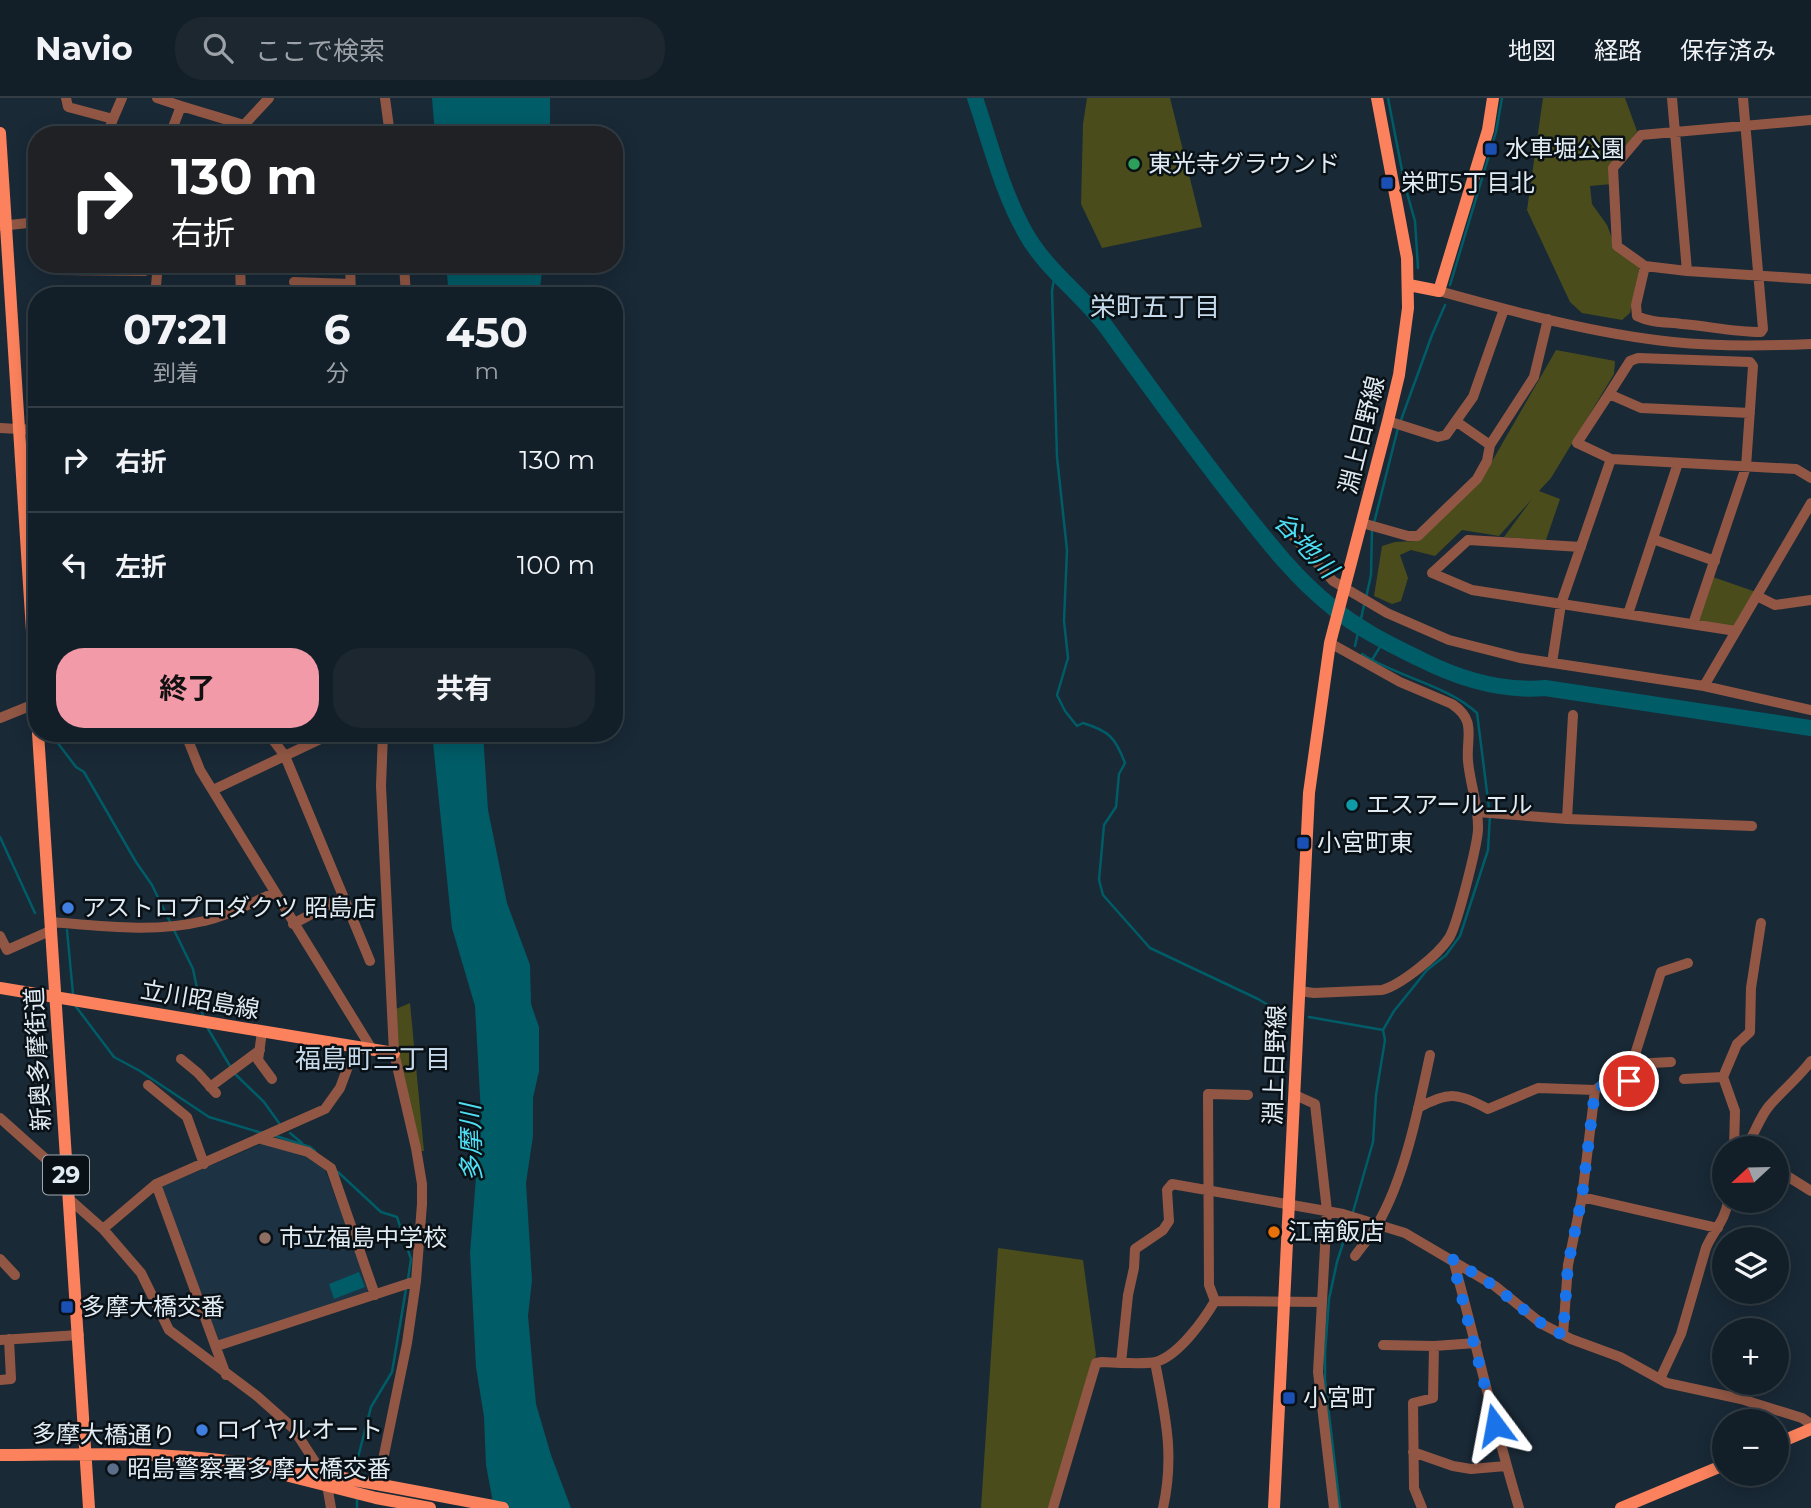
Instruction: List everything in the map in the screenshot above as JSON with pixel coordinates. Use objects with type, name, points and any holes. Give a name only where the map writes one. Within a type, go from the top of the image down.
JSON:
[{"type":"main road","name":"淵上日野線","points":[[1274,1508],[1310,793],[1330,643],[1388,421],[1405,339],[1409,285],[1407,258],[1377,98]]},
{"type":"main road","points":[[1409,285],[1439,291],[1485,140],[1493,98]]},
{"type":"main road","points":[[0,133],[4,226],[28,558]]},
{"type":"main road","name":"新奥多摩街道","points":[[39,742],[51,926],[67,998],[66,1178],[89,1508]]},
{"type":"main road","name":"立川昭島線","points":[[0,988],[394,1053]]},
{"type":"main road","points":[[1789,1438],[1811,1427]]},
{"type":"main road","name":"多摩大橋通り","points":[[0,1455],[86,1454],[191,1458],[248,1465],[361,1487],[381,1485],[503,1508]]},
{"type":"main road","points":[[1621,1508],[1712,1470]]},
{"type":"main road","name":"多摩大橋通り","points":[[361,1487],[378,1502],[430,1508]]},
{"type":"street","points":[[66,98],[68,107],[113,120]]},
{"type":"street","points":[[111,126],[122,98]]},
{"type":"street","points":[[157,98],[235,126]]},
{"type":"street","points":[[249,126],[270,98]]},
{"type":"street","points":[[384,98],[389,126]]},
{"type":"street","points":[[1672,98],[1687,271]]},
{"type":"street","points":[[1645,266],[1636,305],[1637,316],[1657,322],[1735,332],[1760,332],[1763,329],[1743,98]]},
{"type":"street","points":[[173,126],[181,106]]},
{"type":"street","points":[[1811,120],[1641,135],[1613,169],[1617,246],[1645,266],[1811,279]]},
{"type":"street","points":[[4,226],[28,223]]},
{"type":"street","points":[[54,281],[57,273]]},
{"type":"street","points":[[295,282],[329,287]]},
{"type":"street","points":[[1439,291],[1504,309],[1629,336],[1672,342],[1761,346],[1811,344]]},
{"type":"street","points":[[1388,421],[1438,438],[1446,435],[1473,397],[1504,309]]},
{"type":"street","points":[[1362,523],[1408,536],[1418,536],[1476,479],[1486,461],[1490,445],[1534,377],[1548,319]]},
{"type":"street","points":[[1693,624],[1746,467],[1753,366],[1750,362],[1638,358],[1630,361],[1577,443],[1611,459],[1746,467],[1796,470],[1811,478]]},
{"type":"street","points":[[1609,394],[1642,408],[1750,413]]},
{"type":"street","points":[[1457,422],[1490,445]]},
{"type":"street","points":[[0,428],[28,430]]},
{"type":"street","points":[[1552,663],[1561,604],[1611,459]]},
{"type":"street","points":[[1628,614],[1678,463]]},
{"type":"street","points":[[1704,686],[1811,503]]},
{"type":"street","points":[[1284,526],[1344,590],[1387,613],[1449,640],[1503,655],[1704,686],[1811,710]]},
{"type":"street","points":[[1653,539],[1715,561]]},
{"type":"street","points":[[1581,547],[1468,540],[1432,573],[1472,590],[1736,631]]},
{"type":"street","points":[[1757,596],[1775,605],[1811,600]]},
{"type":"street","points":[[1299,991],[1328,993],[1382,990],[1392,987],[1439,950],[1450,936],[1475,849],[1478,829],[1485,813],[1468,762],[1468,723],[1462,712],[1452,704],[1375,669],[1330,643]]},
{"type":"street","points":[[0,718],[28,707]]},
{"type":"street","points":[[1567,819],[1573,715]]},
{"type":"street","points":[[189,742],[200,770],[373,1051]]},
{"type":"street","points":[[275,742],[285,756],[370,961]]},
{"type":"street","points":[[213,790],[314,742]]},
{"type":"street","points":[[381,1485],[407,1343],[410,1283],[422,1184],[394,1053],[381,786],[383,742]]},
{"type":"street","points":[[1485,813],[1752,826]]},
{"type":"street","points":[[0,936],[7,950],[51,926],[138,928],[207,921],[275,893]]},
{"type":"street","points":[[293,924],[343,897]]},
{"type":"street","points":[[1734,1136],[1735,1111],[1723,1077],[1737,1044],[1750,1032],[1751,988],[1760,923]]},
{"type":"street","points":[[1563,1335],[1568,1265],[1582,1197],[1595,1090],[1602,1084],[1624,1084],[1629,1081],[1661,972],[1688,963]]},
{"type":"street","points":[[262,1032],[258,1060],[272,1079]]},
{"type":"street","points":[[103,1230],[156,1184],[325,1108],[340,1088],[355,1048]]},
{"type":"street","points":[[183,1064],[213,1090],[260,1050]]},
{"type":"street","points":[[1355,1256],[1377,1225],[1392,1193],[1419,1108],[1430,1055]]},
{"type":"street","points":[[1752,1136],[1768,1107],[1811,1061]]},
{"type":"street","points":[[1632,1064],[1671,1062]]},
{"type":"street","points":[[1685,1079],[1723,1077]]},
{"type":"street","points":[[148,1085],[187,1117],[204,1164]]},
{"type":"street","points":[[1419,1108],[1435,1099],[1460,1095],[1488,1109],[1538,1088],[1595,1090]]},
{"type":"street","points":[[1215,1301],[1209,1285],[1208,1094],[1248,1095]]},
{"type":"street","points":[[1295,1095],[1315,1104],[1327,1211],[1318,1372],[1334,1508]]},
{"type":"street","points":[[0,1118],[66,1178]]},
{"type":"street","points":[[267,1136],[308,1152],[331,1168],[375,1295]]},
{"type":"street","points":[[1789,1177],[1811,1191]]},
{"type":"street","points":[[156,1184],[226,1375]]},
{"type":"street","points":[[1121,1363],[1135,1249],[1163,1230],[1169,1222],[1167,1190],[1172,1184],[1327,1211],[1405,1233],[1494,1286],[1542,1324],[1563,1335],[1620,1357],[1660,1379],[1802,1418],[1811,1427]]},
{"type":"street","points":[[1582,1197],[1714,1227]]},
{"type":"street","points":[[68,1198],[103,1230],[141,1273],[169,1330],[257,1396],[292,1428],[326,1479],[331,1508]]},
{"type":"street","points":[[1660,1379],[1681,1334],[1712,1234]]},
{"type":"street","points":[[1452,1259],[1519,1508]]},
{"type":"street","points":[[2,1264],[15,1275]]},
{"type":"street","points":[[216,1346],[410,1283]]},
{"type":"street","points":[[1215,1301],[1322,1301]]},
{"type":"street","points":[[1053,1508],[1096,1363],[1155,1362],[1170,1355],[1203,1321],[1215,1301]]},
{"type":"street","points":[[0,1380],[11,1379],[5,1340],[79,1335]]},
{"type":"street","points":[[1383,1345],[1476,1343]]},
{"type":"street","points":[[1422,1508],[1414,1488],[1413,1403],[1433,1398],[1434,1346]]},
{"type":"street","points":[[1155,1362],[1169,1439],[1163,1508]]},
{"type":"street","points":[[1413,1452],[1471,1469],[1506,1466]]},
{"type":"shaded area","name":"東光寺グラウンド","points":[[1087,98],[1170,98],[1202,227],[1102,248],[1081,204],[1083,124]]},
{"type":"shaded area","points":[[1543,98],[1625,98],[1637,131],[1611,168],[1612,184],[1590,186],[1592,204],[1607,225],[1615,246],[1640,265],[1630,313],[1622,320],[1582,313],[1570,302],[1527,210]]},
{"type":"shaded area","points":[[1556,350],[1615,361],[1614,374],[1551,478],[1539,491],[1560,499],[1546,540],[1504,537],[1532,499],[1499,536],[1462,530],[1435,556],[1411,550],[1400,555],[1408,578],[1401,601],[1392,604],[1374,596],[1382,546],[1415,541],[1483,477]]},
{"type":"shaded area","points":[[1710,576],[1759,593],[1736,631],[1693,624]]},
{"type":"shaded area","points":[[410,1003],[424,1151],[420,1151],[398,1055],[396,1009]]},
{"type":"shaded area","name":"市立福島中学校","points":[[263,1143],[305,1155],[325,1170],[370,1288],[367,1293],[217,1344],[161,1187]]},
{"type":"shaded area","points":[[998,1248],[1083,1260],[1096,1355],[1049,1508],[981,1508]]},
{"type":"water","points":[[432,98],[550,98],[550,126],[434,126]]},
{"type":"water","points":[[447,273],[542,273],[540,287],[448,287]]},
{"type":"water","points":[[433,742],[484,742],[488,810],[507,903],[530,965],[531,1004],[539,1027],[539,1071],[533,1098],[533,1136],[526,1183],[532,1280],[528,1316],[536,1404],[571,1508],[494,1508],[486,1465],[484,1417],[476,1367],[470,1253],[481,1114],[475,1006],[452,928]]},
{"type":"water","points":[[359,1272],[365,1287],[334,1299],[329,1284]]},
{"type":"waterway","name":"谷地川","points":[[975,98],[1010,200],[1033,245],[1107,328],[1267,541],[1304,582],[1342,615],[1407,653],[1448,672],[1495,686],[1545,688],[1811,728]]},
{"type":"waterway","points":[[1388,98],[1405,186],[1415,221],[1418,268]]},
{"type":"waterway","points":[[1450,285],[1496,132],[1502,98]]},
{"type":"waterway","points":[[1055,273],[1052,291],[1057,457],[1067,550],[1064,621],[1068,658],[1057,695],[1077,726],[1083,723],[1110,736],[1125,763],[1119,774],[1116,807],[1104,825],[1099,880],[1103,895],[1150,948],[1258,999],[1283,1014]]},
{"type":"waterway","points":[[1401,420],[1445,305]]},
{"type":"waterway","points":[[1374,523],[1398,428]]},
{"type":"waterway","points":[[1366,598],[1371,575],[1372,528]]},
{"type":"waterway","name":"谷地川","points":[[1355,646],[1364,605]]},
{"type":"waterway","points":[[1372,660],[1384,640]]},
{"type":"waterway","points":[[1362,654],[1451,695],[1477,713],[1489,808]]},
{"type":"waterway","points":[[57,742],[76,767],[84,772],[152,885],[170,922]]},
{"type":"waterway","points":[[1383,1030],[1394,1011],[1427,970],[1446,955],[1460,936],[1488,850],[1490,815]]},
{"type":"waterway","points":[[0,837],[35,913]]},
{"type":"waterway","points":[[173,928],[193,969],[203,1017]]},
{"type":"waterway","points":[[67,930],[73,994]]},
{"type":"waterway","points":[[74,1004],[114,1057],[209,1117],[262,1133]]},
{"type":"waterway","points":[[1309,1017],[1383,1030]]},
{"type":"waterway","points":[[207,1027],[230,1066]]},
{"type":"waterway","points":[[1353,1212],[1373,1142],[1376,1095],[1385,1040],[1383,1030]]},
{"type":"waterway","points":[[233,1072],[264,1102],[279,1123]]},
{"type":"waterway","points":[[290,1133],[302,1143]]},
{"type":"waterway","points":[[276,1136],[315,1151]]},
{"type":"waterway","points":[[338,1172],[381,1212],[397,1217],[411,1259],[408,1279]]},
{"type":"waterway","points":[[1340,1508],[1325,1380],[1325,1353],[1329,1299],[1351,1218]]},
{"type":"waterway","points":[[357,1477],[356,1465],[371,1407],[392,1372],[406,1289]]},
{"type":"waterway","points":[[357,1497],[357,1508]]},
{"type":"place","name":"水車堀公園","points":[[1491,149]]},
{"type":"place","name":"東光寺グラウンド","points":[[1134,164]]},
{"type":"place","name":"栄町5丁目北","points":[[1387,183]]},
{"type":"place","name":"エスアールエル","points":[[1352,805]]},
{"type":"place","name":"小宮町東","points":[[1303,843]]},
{"type":"place","name":"アストロプロダクツ 昭島店","points":[[68,908]]},
{"type":"place","name":"江南飯店","points":[[1274,1232]]},
{"type":"place","name":"市立福島中学校","points":[[265,1238]]},
{"type":"place","name":"多摩大橋交番","points":[[67,1307]]},
{"type":"place","name":"小宮町","points":[[1289,1398]]},
{"type":"place","name":"ロイヤルオート","points":[[202,1430]]},
{"type":"place","name":"昭島警察署多摩大橋交番","points":[[113,1469]]},
{"type":"district","name":"栄町五丁目","points":[[1155,307]]},
{"type":"district","name":"福島町三丁目","points":[[373,1059]]},
{"type":"route","points":[[1495,1425],[1476,1343],[1452,1259],[1494,1286],[1542,1324],[1563,1335],[1568,1265],[1582,1197],[1595,1090],[1602,1084],[1624,1084],[1629,1081]]},
{"type":"water label","name":"多摩川","points":[[471,1143]]}]
